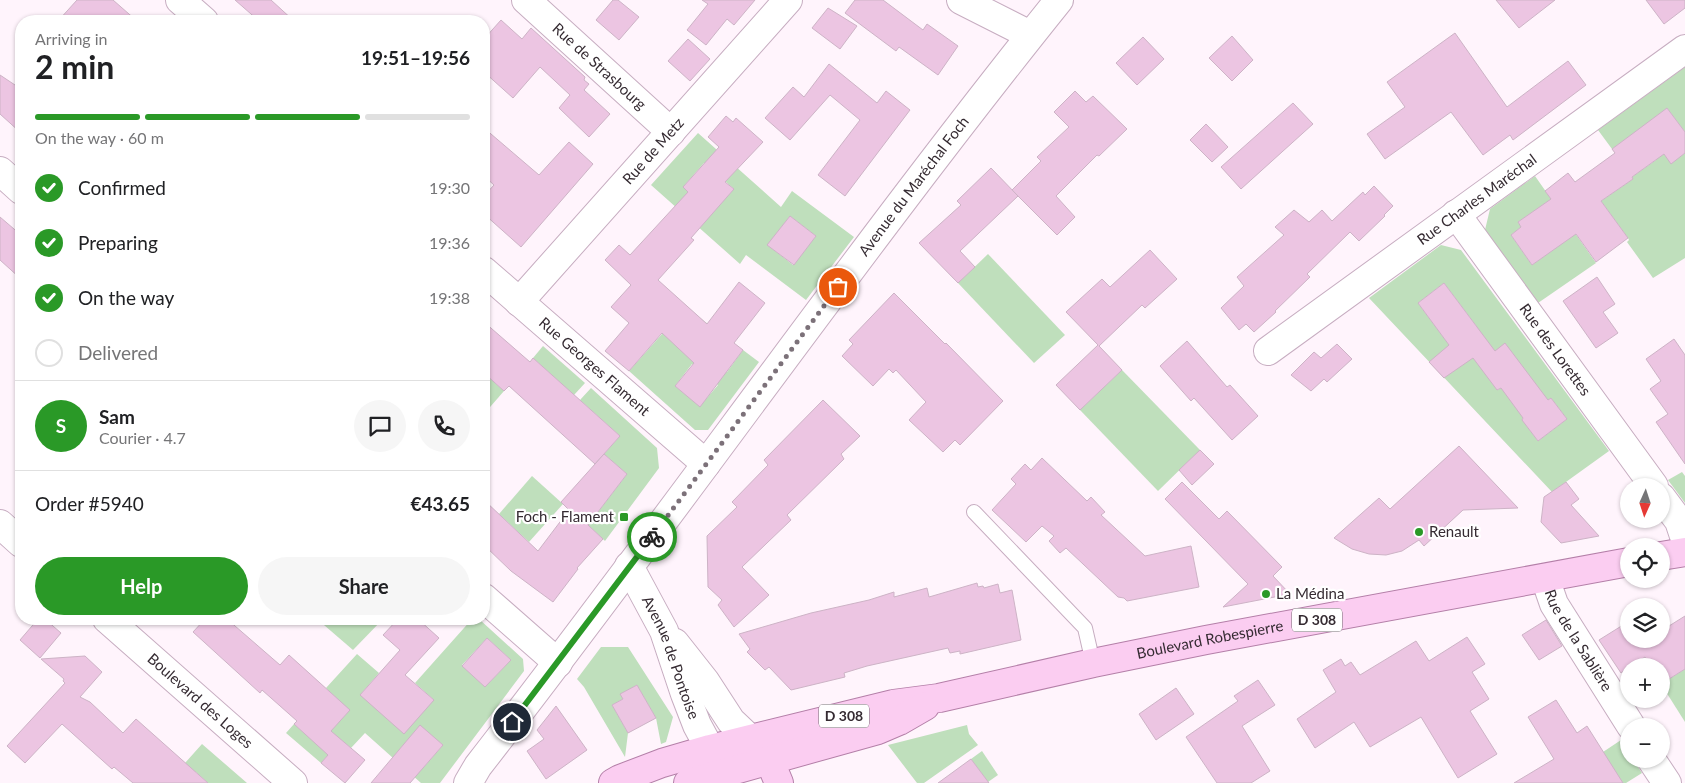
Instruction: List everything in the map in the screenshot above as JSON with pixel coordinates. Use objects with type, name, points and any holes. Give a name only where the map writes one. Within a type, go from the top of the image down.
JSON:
[{"type":"main road","points":[[1670,554],[1685,552]]},
{"type":"main road","name":"Boulevard Robespierre","points":[[613,783],[637,772],[710,749],[893,704],[939,698],[1093,663],[1216,638],[1620,564]]},
{"type":"main road","name":"Boulevard Robespierre","points":[[688,783],[774,771],[899,721],[939,698]]},
{"type":"main road","points":[[750,739],[774,771]]},
{"type":"main road","points":[[710,749],[730,778]]},
{"type":"street","points":[[180,0],[197,15]]},
{"type":"street","name":"Rue de Strasbourg","points":[[526,0],[671,132]]},
{"type":"street","name":"Rue de Metz","points":[[519,302],[788,0]]},
{"type":"street","points":[[961,0],[1030,35]]},
{"type":"street","name":"Avenue du Maréchal Foch","points":[[468,783],[478,766],[558,662],[849,272],[1030,35],[1059,0]]},
{"type":"street","name":"Rue Charles Maréchal","points":[[1268,351],[1685,49]]},
{"type":"street","points":[[0,171],[15,185]]},
{"type":"street","name":"Rue des Lorettes","points":[[1456,214],[1648,478]]},
{"type":"street","name":"Rue Georges Flament","points":[[490,276],[706,464]]},
{"type":"street","points":[[1670,509],[1679,521],[1685,539]]},
{"type":"street","points":[[0,524],[15,538]]},
{"type":"street","name":"Avenue de Pontoise","points":[[629,566],[664,631],[692,712],[710,749]]},
{"type":"street","name":"Rue de la Sablière","points":[[1545,578],[1554,604],[1626,718]]},
{"type":"street","points":[[490,603],[558,662]]},
{"type":"street","name":"Boulevard des Loges","points":[[114,625],[293,783]]},
{"type":"street","points":[[664,631],[705,681],[731,721],[750,739]]},
{"type":"street","points":[[1657,768],[1667,783]]},
{"type":"lane","points":[[974,512],[1085,628],[1093,663]]},
{"type":"green space","points":[[1685,67],[1685,132],[1667,108],[1644,126],[1671,163],[1685,153],[1685,258],[1653,278],[1627,242],[1628,238],[1601,201],[1656,160],[1636,132],[1612,149],[1598,130]]},
{"type":"green space","points":[[698,133],[781,207],[792,191],[854,237],[806,300],[746,255],[740,264],[651,185]],"holes":[[[704,163],[734,189],[712,213],[683,187]],[[790,216],[816,236],[793,265],[768,245]]]},
{"type":"green space","points":[[1535,176],[1596,263],[1538,303],[1485,230],[1490,209]],"holes":[[[1530,214],[1550,252],[1532,265],[1511,235],[1521,227],[1518,222]]]},
{"type":"green space","points":[[1441,245],[1461,250],[1609,451],[1552,492],[1369,298]],"holes":[[[1444,283],[1477,327],[1450,346],[1418,303]],[[1478,364],[1525,370],[1498,390]],[[1551,398],[1567,419],[1538,441],[1522,419]]]},
{"type":"green space","points":[[988,254],[1065,335],[1034,363],[958,283]]},
{"type":"green space","points":[[687,306],[692,311],[686,318],[700,318],[716,330],[700,352],[727,372],[743,350],[759,362],[708,430],[695,430],[629,371]],"holes":[[[692,364],[718,385],[700,406],[675,386]]]},
{"type":"green space","points":[[543,346],[585,383],[574,395],[533,358]]},
{"type":"green space","points":[[1122,370],[1200,450],[1158,491],[1080,410]]},
{"type":"green space","points":[[490,378],[504,391],[490,407]]},
{"type":"green space","points":[[591,388],[657,448],[659,468],[605,541],[588,525],[627,474],[604,454],[620,436],[580,400]]},
{"type":"green space","points":[[1682,472],[1685,476],[1685,503],[1670,483],[1670,479]]},
{"type":"green space","points":[[532,476],[563,504],[529,542],[499,514]]},
{"type":"green space","points":[[324,625],[377,625],[353,650]]},
{"type":"green space","points":[[467,625],[486,625],[523,659],[524,671],[440,783],[421,783],[365,733],[351,748],[341,740],[321,763],[286,733],[294,724],[318,745],[349,711],[326,688],[357,654],[379,673],[360,695],[434,700],[415,683]],"holes":[[[487,638],[511,660],[485,687],[462,665]],[[420,726],[443,745],[423,768],[400,749]]]},
{"type":"green space","points":[[601,647],[628,647],[673,717],[666,742],[661,744],[656,718],[637,685],[621,694],[623,699],[612,705],[628,733],[625,757],[584,687],[577,679]]},
{"type":"green space","points":[[1685,669],[1685,722],[1670,698],[1670,678]]},
{"type":"green space","points":[[967,725],[969,734],[978,745],[924,783],[917,783],[888,745]]},
{"type":"green space","points":[[1620,741],[1620,768],[1639,768],[1642,773],[1626,783],[1611,783],[1603,752]]},
{"type":"green space","points":[[202,744],[247,783],[208,783],[196,772],[188,781],[177,772]]},
{"type":"green space","points":[[982,751],[998,775],[988,782],[971,759]]},
{"type":"building","points":[[77,0],[113,0],[130,15],[63,15]]},
{"type":"building","points":[[235,0],[271,0],[287,15],[252,15]]},
{"type":"building","points":[[613,0],[618,0],[639,17],[619,40],[596,20]]},
{"type":"building","points":[[702,0],[755,0],[734,25],[727,19],[706,45],[687,30],[708,4]]},
{"type":"building","points":[[855,0],[883,0],[923,30],[927,24],[958,46],[938,75],[899,47],[896,51],[845,13]]},
{"type":"building","points":[[1496,0],[1555,0],[1519,28]]},
{"type":"building","points":[[1646,0],[1685,0],[1685,8],[1664,24]]},
{"type":"building","points":[[828,8],[857,26],[840,49],[812,28]]},
{"type":"building","points":[[501,20],[522,39],[531,28],[585,77],[584,80],[589,84],[584,90],[610,114],[589,137],[559,108],[570,95],[540,67],[513,98],[490,77],[490,32]]},
{"type":"building","points":[[1455,33],[1507,107],[1568,61],[1586,85],[1513,140],[1510,135],[1483,155],[1451,112],[1385,159],[1367,134],[1405,107],[1387,82]]},
{"type":"building","points":[[1232,36],[1253,60],[1232,81],[1209,58]]},
{"type":"building","points":[[1143,37],[1164,59],[1137,85],[1116,63]]},
{"type":"building","points":[[688,39],[710,59],[690,81],[668,61]]},
{"type":"building","points":[[829,64],[877,103],[886,91],[910,110],[845,196],[818,175],[860,120],[830,95],[790,140],[765,118],[793,87],[804,97]]},
{"type":"building","points":[[0,75],[15,85],[15,128],[0,114]]},
{"type":"building","points":[[1075,91],[1086,102],[1093,96],[1127,129],[1099,156],[1097,155],[1056,196],[1075,217],[1057,235],[1012,190],[1041,161],[1037,157],[1069,127],[1054,112]]},
{"type":"building","points":[[1293,103],[1313,124],[1241,189],[1221,167]]},
{"type":"building","points":[[1667,108],[1685,132],[1685,153],[1671,164],[1664,154],[1632,177],[1633,179],[1601,201],[1628,238],[1596,262],[1576,234],[1532,265],[1511,235],[1521,227],[1518,222],[1551,199],[1545,191],[1568,173],[1575,182],[1615,153],[1612,149]]},
{"type":"building","points":[[726,116],[733,122],[736,118],[763,142],[725,182],[734,189],[691,238],[694,240],[658,280],[707,324],[739,282],[765,303],[734,343],[743,350],[700,407],[675,386],[694,363],[662,333],[629,371],[605,351],[629,323],[611,307],[631,285],[605,260],[619,245],[630,255],[688,192],[683,187],[719,147],[708,137]]},
{"type":"building","points":[[1206,124],[1228,147],[1212,162],[1190,140]]},
{"type":"building","points":[[490,133],[539,175],[569,142],[593,164],[521,247],[490,219],[490,189],[494,185],[490,181]]},
{"type":"building","points":[[991,168],[1018,196],[960,251],[975,267],[958,283],[919,243],[961,205],[957,201]]},
{"type":"building","points":[[1374,186],[1393,206],[1385,216],[1359,241],[1350,232],[1307,274],[1310,277],[1254,332],[1246,324],[1239,330],[1221,308],[1244,286],[1237,277],[1284,235],[1275,227],[1294,210],[1309,222],[1322,210],[1332,221],[1363,192],[1365,195]]},
{"type":"building","points":[[790,216],[816,236],[794,265],[767,245]]},
{"type":"building","points":[[0,217],[15,230],[15,274],[0,260]]},
{"type":"building","points":[[1150,250],[1177,279],[1145,308],[1142,305],[1099,346],[1122,370],[1080,410],[1056,385],[1098,345],[1066,312],[1102,279],[1110,287]]},
{"type":"building","points":[[1597,277],[1615,304],[1603,312],[1618,333],[1596,348],[1563,301]]},
{"type":"building","points":[[1444,283],[1495,351],[1505,343],[1548,400],[1551,398],[1567,419],[1538,441],[1501,388],[1497,390],[1473,358],[1444,378],[1429,362],[1449,345],[1418,303]]},
{"type":"building","points":[[894,293],[1003,401],[960,445],[955,440],[943,452],[909,420],[926,402],[896,370],[893,373],[889,369],[873,386],[842,356],[853,344],[849,340]]},
{"type":"building","points":[[490,327],[530,362],[533,358],[620,436],[595,464],[509,386],[504,391],[490,378]]},
{"type":"building","points":[[1674,339],[1685,355],[1685,464],[1656,422],[1668,414],[1650,389],[1661,381],[1646,359]]},
{"type":"building","points":[[1187,341],[1227,387],[1230,385],[1258,416],[1232,440],[1194,398],[1191,401],[1160,366]]},
{"type":"building","points":[[1337,344],[1352,359],[1327,382],[1324,379],[1311,391],[1291,375],[1314,352],[1321,358]]},
{"type":"building","points":[[823,400],[860,436],[841,454],[844,459],[787,515],[791,520],[742,567],[769,595],[734,627],[718,605],[722,600],[708,587],[707,536],[737,507],[732,502],[768,465],[764,460]]},
{"type":"building","points":[[1459,446],[1518,508],[1463,510],[1424,546],[1419,540],[1402,551],[1386,555],[1369,554],[1352,549],[1334,538],[1379,498],[1390,509]]},
{"type":"building","points":[[1200,450],[1214,464],[1192,485],[1179,470]]},
{"type":"building","points":[[604,454],[627,474],[588,525],[603,539],[577,568],[553,602],[511,571],[490,551],[490,506],[538,551],[569,510],[561,502]]},
{"type":"building","points":[[1042,458],[1087,501],[1091,497],[1105,512],[1101,515],[1145,556],[1191,546],[1199,587],[1127,601],[1124,598],[1118,597],[1066,548],[1060,553],[1049,541],[1054,536],[1042,526],[1026,542],[992,510],[1016,484],[1011,479],[1025,464],[1031,470]]},
{"type":"building","points":[[1182,482],[1219,519],[1227,511],[1282,567],[1273,576],[1290,594],[1223,607],[1248,584],[1165,499]]},
{"type":"building","points":[[1566,482],[1579,499],[1571,505],[1599,536],[1561,543],[1541,522],[1544,497]]},
{"type":"building","points":[[977,583],[978,587],[983,586],[984,588],[998,584],[1000,593],[1012,590],[1021,640],[960,654],[960,651],[950,653],[948,648],[867,666],[844,673],[845,677],[791,690],[769,667],[765,670],[747,652],[750,649],[739,634],[894,592],[894,597],[927,588],[929,597]]},
{"type":"building","points":[[1685,616],[1685,669],[1670,678],[1670,658],[1620,658],[1620,672],[1599,640],[1620,627],[1620,648],[1670,648],[1670,625]]},
{"type":"building","points":[[1546,620],[1562,646],[1539,660],[1522,635]]},
{"type":"building","points":[[33,625],[52,625],[61,633],[40,658],[20,640]]},
{"type":"building","points":[[199,625],[234,625],[280,665],[289,655],[350,710],[331,731],[365,760],[345,783],[321,763],[328,755],[294,724],[297,721],[262,690],[260,693],[193,632]]},
{"type":"building","points":[[392,625],[425,625],[439,638],[405,675],[434,700],[404,734],[360,695],[400,650],[383,635]]},
{"type":"building","points":[[1467,637],[1485,664],[1472,672],[1489,699],[1470,711],[1497,754],[1458,778],[1421,717],[1370,747],[1354,722],[1315,748],[1297,719],[1336,692],[1323,670],[1341,659],[1345,666],[1351,662],[1360,675],[1416,641],[1429,661]]},
{"type":"building","points":[[487,638],[511,660],[485,687],[462,666]]},
{"type":"building","points":[[85,656],[102,672],[80,697],[90,702],[123,733],[136,719],[208,783],[133,783],[114,767],[112,769],[62,724],[25,763],[7,746],[65,683],[64,679],[41,659]]},
{"type":"building","points":[[1258,680],[1275,705],[1242,726],[1270,771],[1251,783],[1217,783],[1186,737],[1238,701],[1234,696]]},
{"type":"building","points":[[637,685],[656,718],[628,733],[612,705],[623,699],[620,694]]},
{"type":"building","points":[[1176,688],[1194,714],[1156,740],[1139,714]]},
{"type":"building","points":[[1556,700],[1577,733],[1587,726],[1623,783],[1514,783],[1554,759],[1528,717]]},
{"type":"building","points":[[556,706],[587,750],[546,779],[527,751],[544,739],[537,730]]},
{"type":"building","points":[[420,725],[443,745],[410,783],[371,783]]},
{"type":"building","points":[[971,759],[989,783],[938,783]]},
{"type":"way so far","points":[[652,537],[838,287]]},
{"type":"place","name":"Foch - Flament","points":[[624,517]]},
{"type":"place","name":"Renault","points":[[1419,532]]},
{"type":"place","name":"La Médina","points":[[1266,594]]},
{"type":"route","points":[[512,722],[652,537]]}]
